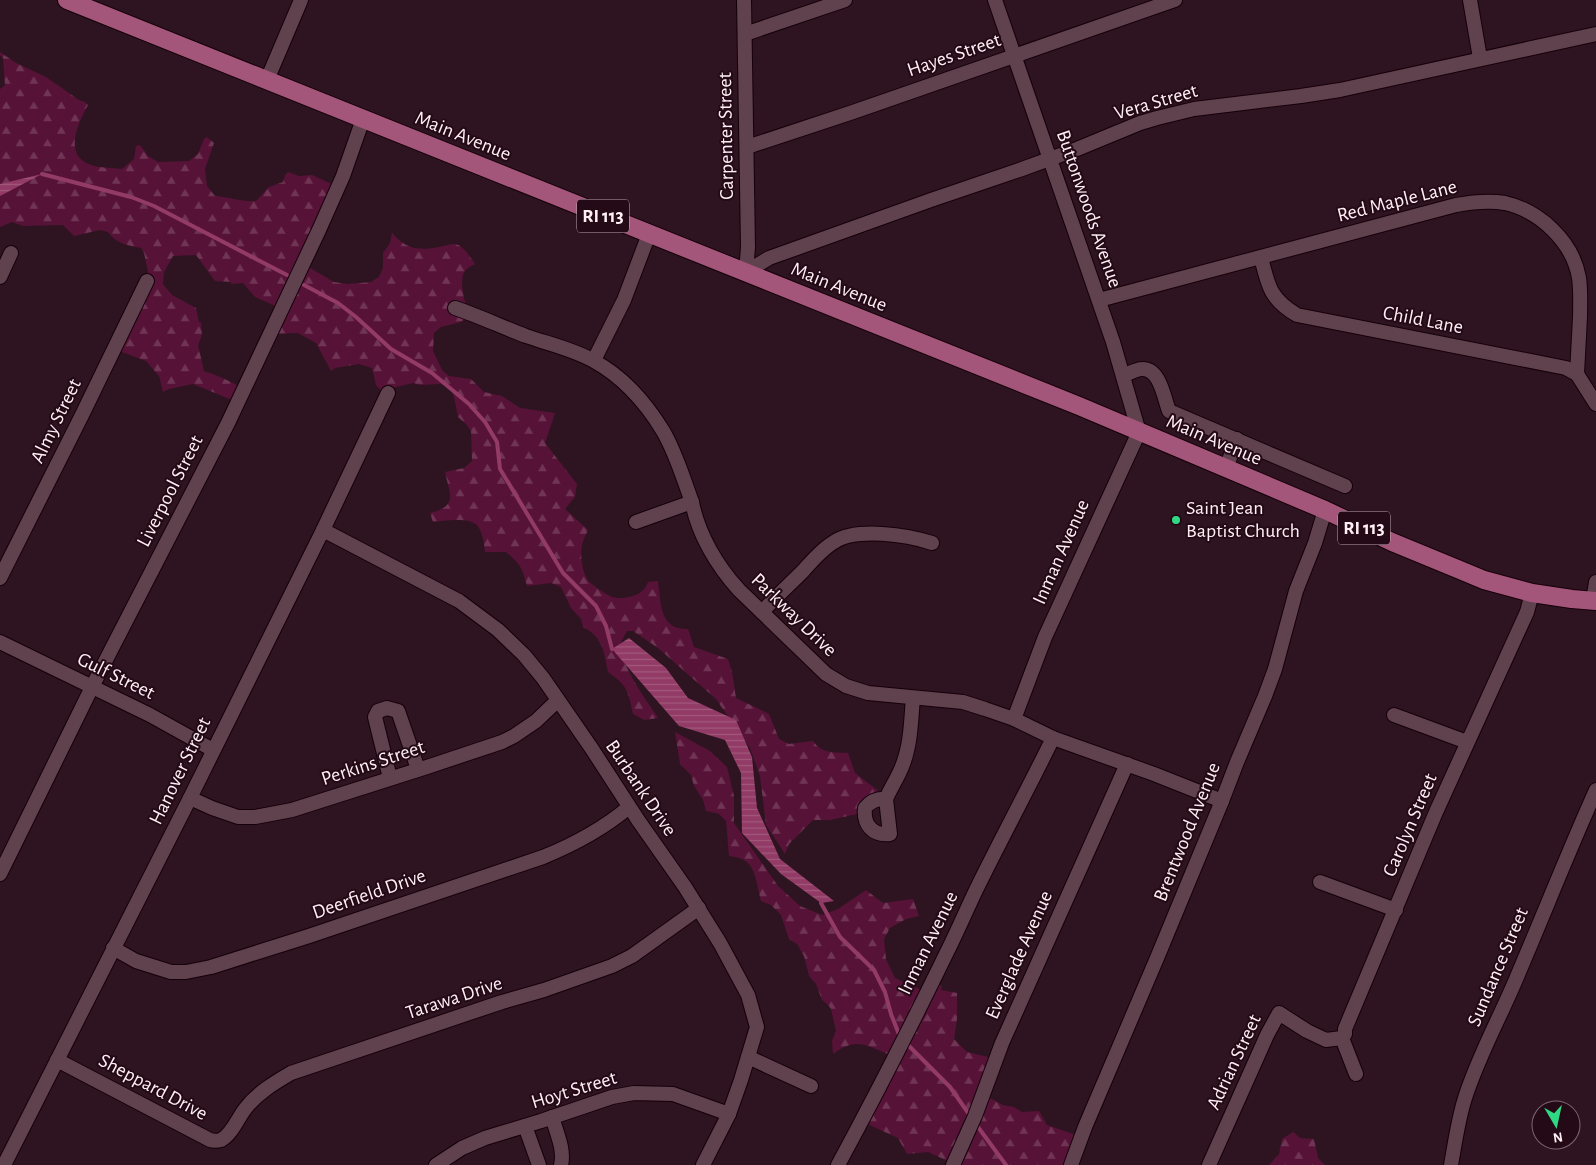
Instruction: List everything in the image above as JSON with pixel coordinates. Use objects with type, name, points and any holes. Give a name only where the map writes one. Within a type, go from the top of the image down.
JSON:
[{"type":"main road","name":"Main Avenue","points":[[68,0],[1079,406],[1325,510],[1392,542],[1484,580],[1532,592],[1595,601]]},
{"type":"street","points":[[267,80],[300,0]]},
{"type":"street","name":"Carpenter Street","points":[[744,0],[748,247],[746,272]]},
{"type":"street","points":[[745,34],[846,0]]},
{"type":"street","name":"Buttonwoods Avenue","points":[[996,0],[1099,300],[1139,432]]},
{"type":"street","name":"Hayes Street","points":[[747,147],[1175,0]]},
{"type":"street","points":[[1470,0],[1480,58]]},
{"type":"street","name":"Vera Street","points":[[746,272],[769,258],[1051,159],[1140,123],[1177,112],[1340,90],[1596,34]]},
{"type":"street","name":"Liverpool Street","points":[[0,874],[92,687],[236,405],[343,176],[363,119]]},
{"type":"street","name":"Red Maple Lane","points":[[1099,300],[1456,205],[1473,202],[1504,203],[1522,209],[1542,221],[1556,233],[1567,248],[1574,263],[1579,278],[1580,296],[1577,374]]},
{"type":"street","points":[[594,360],[624,300],[649,234]]},
{"type":"street","points":[[0,277],[11,253]]},
{"type":"street","name":"Child Lane","points":[[1261,257],[1272,293],[1278,301],[1297,316],[1566,368],[1577,374]]},
{"type":"street","name":"Almy Street","points":[[0,578],[147,281]]},
{"type":"street","name":"Parkway Drive","points":[[455,308],[594,360],[622,380],[645,405],[668,439],[705,540],[726,576],[826,674],[846,686],[868,693],[962,702],[1014,719],[1053,738],[1222,801]]},
{"type":"street","points":[[1123,376],[1142,369],[1149,370],[1156,374],[1169,411],[1346,486]]},
{"type":"street","points":[[1577,374],[1596,404]]},
{"type":"street","name":"Hanover Street","points":[[4,1165],[190,798],[388,392]]},
{"type":"street","name":"Inman Avenue","points":[[1014,719],[1045,637],[1139,432]]},
{"type":"street","points":[[1226,468],[1236,439]]},
{"type":"street","points":[[636,522],[692,502]]},
{"type":"street","name":"Brentwood Avenue","points":[[1071,1165],[1085,1127],[1110,1072],[1276,669],[1296,591],[1315,543],[1325,510]]},
{"type":"street","name":"Burbank Drive","points":[[322,530],[448,595],[478,614],[524,655],[543,678],[699,908],[748,995],[756,1027],[729,1114],[703,1165]]},
{"type":"street","points":[[762,612],[814,559],[835,541],[851,536],[891,534],[932,543]]},
{"type":"street","points":[[1595,601],[1596,582]]},
{"type":"street","name":"Carolyn Street","points":[[1342,1038],[1467,742],[1527,612],[1532,592]]},
{"type":"street","name":"Gulf Street","points":[[0,642],[150,715],[213,750]]},
{"type":"street","points":[[886,800],[906,754],[913,698]]},
{"type":"street","name":"Perkins Street","points":[[190,798],[235,816],[255,817],[302,807],[482,749],[514,736],[536,721],[558,700]]},
{"type":"street","points":[[390,778],[375,717],[378,711],[387,708],[398,711],[418,769]]},
{"type":"street","points":[[1394,715],[1467,742]]},
{"type":"street","name":"Inman Avenue","points":[[838,1165],[904,1040],[976,890],[1053,738]]},
{"type":"street","name":"Everglade Avenue","points":[[953,1165],[975,1116],[1002,1043],[1127,764]]},
{"type":"street","name":"Sundance Street","points":[[1451,1165],[1457,1126],[1478,1063],[1596,790]]},
{"type":"street","name":"Deerfield Drive","points":[[113,948],[136,961],[170,972],[186,972],[211,967],[543,857],[572,845],[596,832],[629,807]]},
{"type":"street","points":[[1320,882],[1396,910]]},
{"type":"street","name":"Tarawa Drive","points":[[230,1132],[252,1101],[291,1073],[612,966],[632,956],[699,908]]},
{"type":"street","name":"Adrian Street","points":[[1209,1165],[1267,1035],[1279,1013],[1307,1031],[1326,1040],[1342,1038]]},
{"type":"street","points":[[1342,1038],[1356,1074]]},
{"type":"street","points":[[748,1057],[811,1086]]},
{"type":"street","name":"Sheppard Drive","points":[[57,1060],[210,1140],[221,1140],[230,1132]]},
{"type":"street","name":"Hoyt Street","points":[[436,1165],[462,1148],[501,1132],[612,1097],[647,1092],[674,1094],[729,1114]]},
{"type":"street","points":[[552,1117],[559,1141],[561,1165]]},
{"type":"street","points":[[525,1126],[539,1165]]},
{"type":"green space","points":[[0,52],[16,63],[46,77],[88,105],[79,124],[75,142],[76,151],[87,164],[122,169],[134,159],[136,146],[140,145],[148,156],[158,162],[189,161],[198,154],[204,139],[207,137],[214,143],[205,169],[207,186],[215,196],[256,201],[269,187],[283,182],[288,172],[299,176],[312,175],[334,185],[305,265],[334,282],[348,284],[371,282],[379,277],[383,268],[383,253],[390,243],[392,233],[402,243],[413,248],[432,248],[455,244],[461,247],[475,264],[465,271],[462,280],[464,299],[470,314],[461,322],[441,327],[434,333],[433,351],[442,370],[449,376],[471,379],[484,392],[502,396],[520,408],[555,413],[545,443],[577,484],[575,497],[565,509],[588,530],[582,543],[581,553],[587,579],[603,592],[617,598],[638,594],[643,591],[648,582],[658,581],[661,606],[667,620],[679,628],[688,629],[694,647],[728,659],[736,698],[769,714],[779,739],[789,744],[813,741],[824,750],[848,753],[855,773],[885,796],[875,810],[830,820],[813,820],[789,844],[785,854],[766,825],[760,776],[750,748],[716,699],[658,648],[633,631],[627,631],[621,645],[625,662],[635,683],[658,718],[644,720],[633,714],[626,690],[620,681],[608,672],[604,652],[599,640],[583,627],[581,619],[571,608],[561,587],[551,583],[527,586],[520,567],[506,552],[485,552],[483,540],[476,524],[458,520],[433,522],[430,513],[445,507],[450,498],[445,472],[464,468],[472,461],[471,431],[458,417],[450,387],[440,384],[420,385],[413,383],[392,388],[386,396],[376,385],[372,368],[359,364],[335,368],[331,371],[316,343],[298,333],[271,334],[280,308],[255,297],[243,283],[231,284],[231,282],[215,281],[196,255],[173,256],[164,272],[163,284],[172,295],[196,308],[199,322],[201,322],[202,335],[198,345],[204,371],[244,388],[237,402],[193,384],[163,392],[159,376],[146,361],[111,348],[148,272],[144,253],[141,248],[122,243],[108,232],[100,230],[74,236],[63,225],[23,226],[12,222],[0,227],[0,89],[5,85],[3,58]]},
{"type":"green space","points":[[675,732],[710,751],[727,767],[734,796],[734,823],[778,886],[800,906],[822,915],[838,909],[866,890],[883,903],[913,899],[919,916],[906,919],[890,928],[884,939],[886,959],[895,978],[924,991],[934,982],[942,986],[941,990],[957,993],[957,1019],[954,1039],[967,1052],[997,1059],[984,1095],[1022,1112],[1039,1111],[1047,1125],[1079,1136],[1072,1165],[954,1165],[928,1152],[907,1154],[898,1138],[863,1122],[890,1055],[861,1044],[849,1046],[833,1054],[832,1041],[836,1031],[831,1009],[822,1000],[816,984],[809,976],[804,956],[797,944],[789,939],[781,915],[771,905],[761,901],[751,866],[744,860],[729,856],[726,821],[719,814],[706,811],[691,775],[680,764]]},
{"type":"green space","points":[[1293,1132],[1300,1138],[1314,1139],[1318,1158],[1325,1165],[1269,1165],[1279,1154],[1282,1139]]},
{"type":"shaded area","points":[[42,174],[0,196],[0,184]]},
{"type":"shaded area","points":[[629,638],[666,668],[688,698],[736,720],[752,757],[757,808],[780,859],[834,901],[821,903],[781,874],[742,833],[741,773],[725,740],[679,726],[612,649]]},
{"type":"waterway","points":[[42,174],[131,197],[154,206],[287,275]]},
{"type":"waterway","points":[[304,285],[338,303],[391,349],[432,373],[469,404],[485,422],[497,442],[500,469],[563,573],[596,606],[606,626],[612,649]]},
{"type":"waterway","points":[[821,903],[840,937],[874,970],[885,992],[900,1037]]},
{"type":"waterway","points":[[905,1042],[950,1087],[971,1117]]},
{"type":"waterway","points":[[975,1123],[1006,1165]]},
{"type":"place","name":"Saint Jean Baptist Church","points":[[1176,520]]}]
